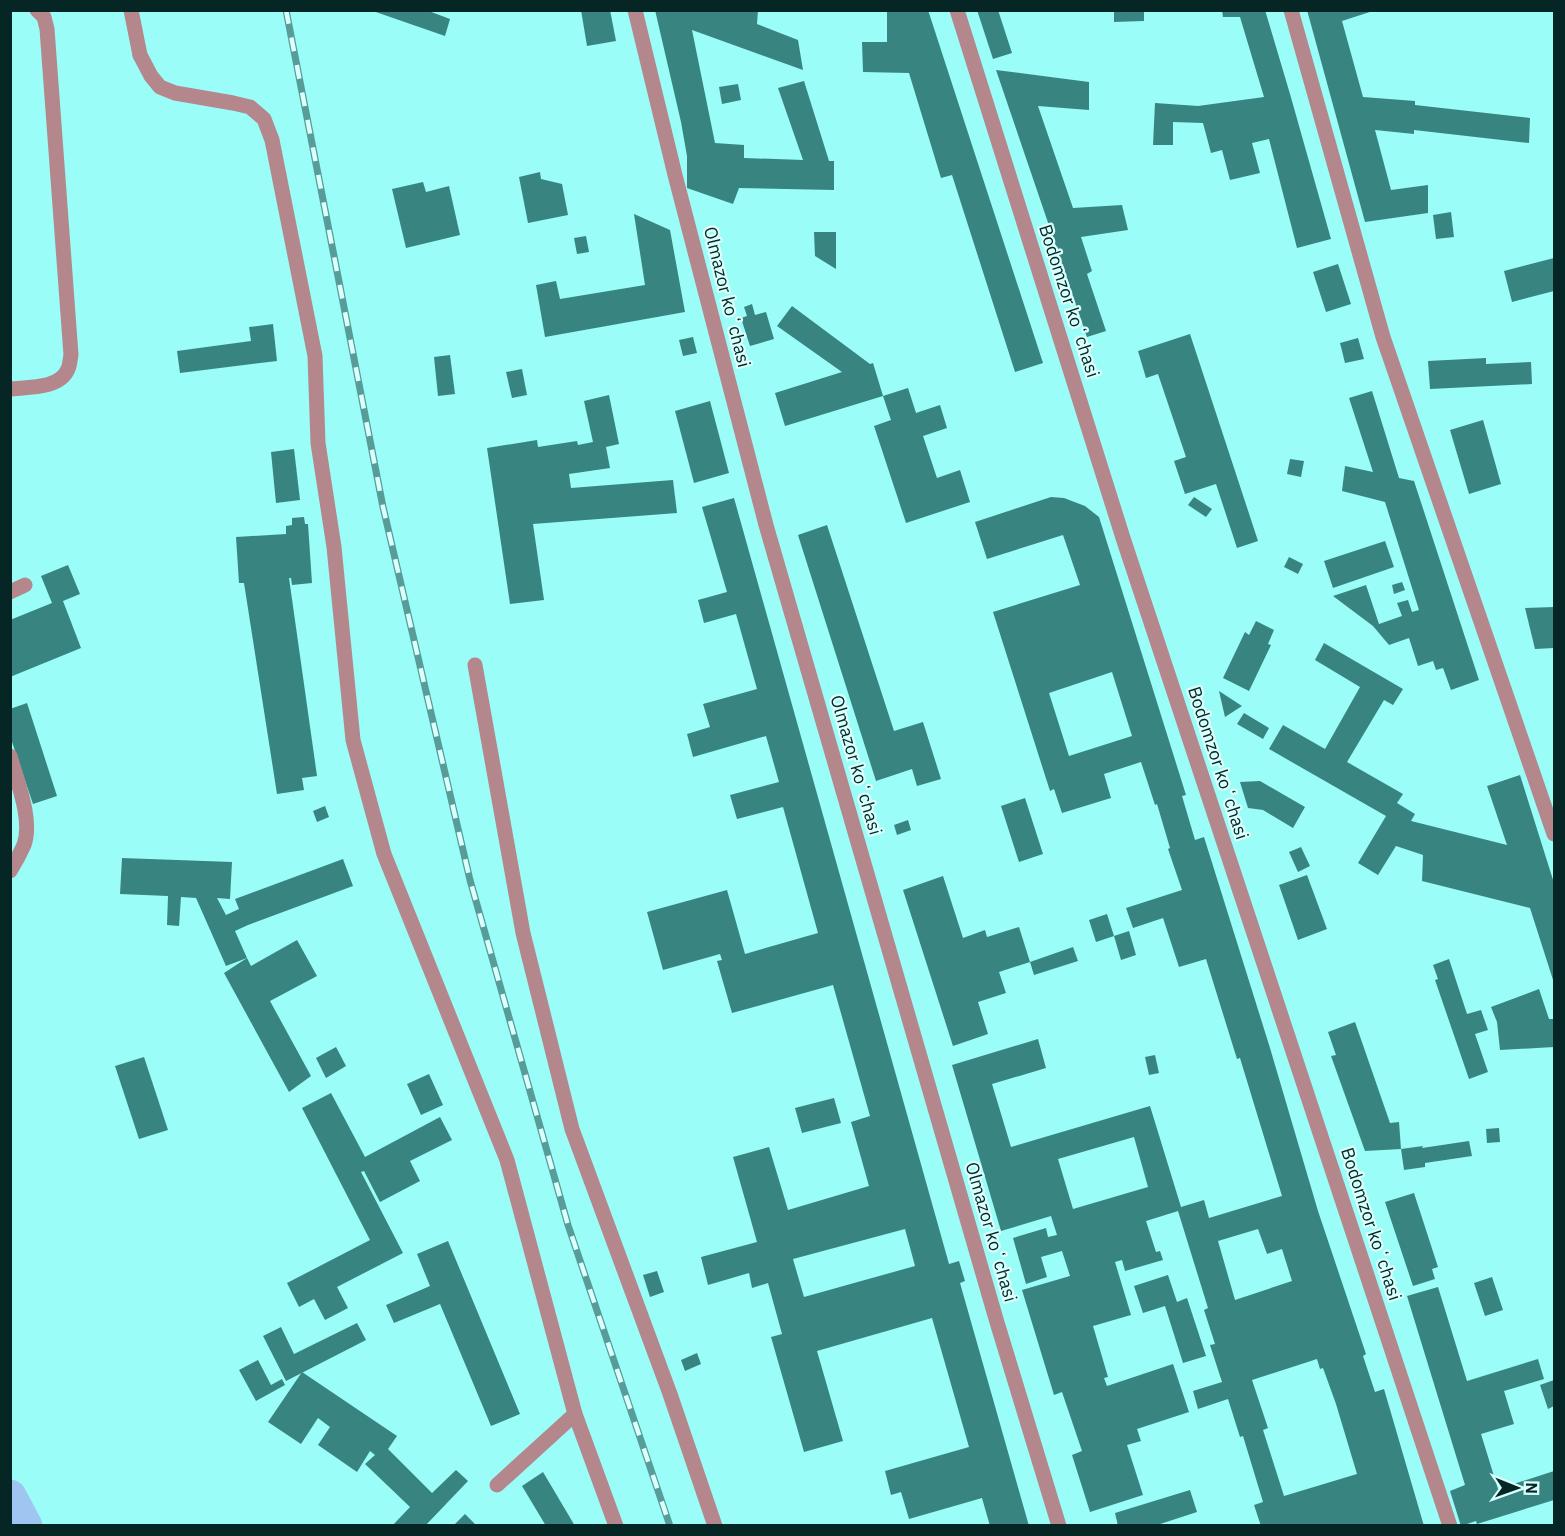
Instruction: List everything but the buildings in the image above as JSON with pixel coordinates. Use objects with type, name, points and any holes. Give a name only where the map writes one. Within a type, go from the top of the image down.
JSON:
[{"type":"street","points":[[10,389],[42,386],[58,381],[68,370],[70,355],[47,29],[44,17],[37,10]]},
{"type":"street","points":[[131,10],[140,55],[151,76],[160,87],[175,93],[250,107],[264,119],[272,140],[315,356],[318,443],[334,547],[353,740],[384,854],[507,1160],[575,1414],[616,1526]]},
{"type":"street","name":"Olmazor koʻchasi","points":[[635,10],[675,175],[766,525],[989,1296],[1059,1526]]},
{"type":"street","name":"Bodomzor koʻchasi","points":[[957,10],[1123,537],[1450,1526]]},
{"type":"street","points":[[1291,10],[1383,337],[1554,834]]},
{"type":"street","points":[[10,592],[26,585]]},
{"type":"street","points":[[475,665],[523,933],[572,1129],[670,1395],[715,1526]]},
{"type":"street","points":[[10,756],[27,825],[25,843],[10,871]]},
{"type":"street","points":[[497,1485],[575,1414]]},
{"type":"waterway","points":[[10,1496],[26,1526]]},
{"type":"railway","points":[[286,10],[383,507],[470,880],[568,1225],[670,1526]]}]
